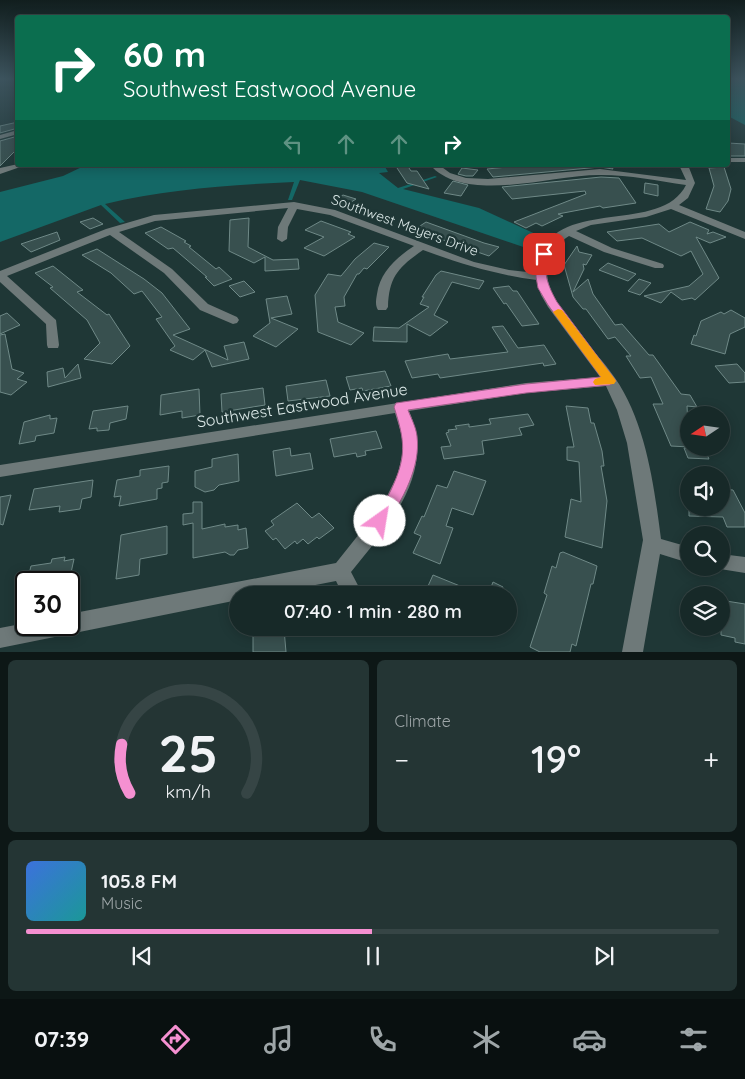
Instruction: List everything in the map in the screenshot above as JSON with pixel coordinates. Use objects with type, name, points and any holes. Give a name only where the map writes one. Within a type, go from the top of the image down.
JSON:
[{"type":"street","points":[[0,136],[15,133]]},
{"type":"street","points":[[730,160],[745,160]]},
{"type":"street","points":[[0,171],[15,167]]},
{"type":"street","points":[[436,167],[455,178],[478,182],[599,172],[691,183]]},
{"type":"street","points":[[632,652],[652,544],[639,459],[628,421],[610,381],[552,303],[544,288],[541,277],[541,262],[544,254],[559,238],[590,222],[635,216],[672,206],[688,194],[691,183],[689,175],[683,167]]},
{"type":"street","points":[[282,239],[283,227],[294,205]]},
{"type":"street","name":"Southwest Meyers Drive","points":[[0,276],[110,231],[148,220],[178,214],[294,205],[332,212],[487,268],[541,277]]},
{"type":"street","points":[[672,206],[745,236]]},
{"type":"street","points":[[110,231],[149,256],[168,271],[204,307],[233,320]]},
{"type":"street","points":[[569,232],[608,250],[660,266]]},
{"type":"street","points":[[382,307],[383,286],[390,272],[422,246]]},
{"type":"street","points":[[0,276],[52,323],[53,345]]},
{"type":"street","name":"Southwest Eastwood Avenue","points":[[0,471],[526,388],[610,381]]},
{"type":"street","points":[[80,622],[341,571],[380,521],[404,480],[410,457],[410,435],[400,407]]},
{"type":"street","points":[[652,544],[680,553]]},
{"type":"street","points":[[730,563],[745,565]]},
{"type":"street","points":[[341,571],[348,586]]},
{"type":"street","points":[[0,638],[15,635]]},
{"type":"shaded area","points":[[730,109],[745,109],[745,125],[730,117]]},
{"type":"shaded area","points":[[82,167],[385,167],[388,172],[379,173],[398,188],[435,176],[437,177],[403,189],[479,208],[542,237],[532,250],[362,192],[300,180],[292,200],[288,200],[294,182],[175,191],[105,204],[125,222],[120,223],[101,205],[0,242],[0,192],[63,176]]},
{"type":"building","points":[[15,123],[15,129],[0,133],[0,126]]},
{"type":"building","points":[[15,137],[15,151],[0,166],[0,141]]},
{"type":"building","points":[[730,143],[745,144],[745,156],[730,156]]},
{"type":"building","points":[[396,167],[408,167],[411,171],[417,171],[429,189],[407,183]]},
{"type":"building","points":[[508,167],[600,167],[493,177],[487,169]]},
{"type":"building","points":[[724,167],[731,189],[728,201],[720,212],[706,209],[714,186],[709,168]]},
{"type":"building","points":[[462,168],[478,170],[473,176],[466,176],[458,174]]},
{"type":"building","points":[[601,177],[619,178],[636,203],[603,208],[600,206],[558,214],[563,216],[542,226],[536,223],[526,228],[514,222],[586,194],[585,191],[512,199],[502,187]]},
{"type":"building","points":[[453,181],[468,185],[461,196],[444,193]]},
{"type":"building","points":[[645,183],[658,185],[658,196],[644,193]]},
{"type":"building","points":[[343,195],[356,199],[345,206],[332,202]]},
{"type":"building","points":[[93,218],[103,224],[90,229],[80,222]]},
{"type":"building","points":[[249,218],[248,247],[273,260],[298,259],[299,269],[265,271],[265,257],[254,263],[229,251],[230,220]]},
{"type":"building","points":[[321,221],[351,232],[348,234],[355,237],[324,256],[304,248],[324,237],[305,230]]},
{"type":"building","points":[[426,222],[499,247],[489,256],[414,230]]},
{"type":"building","points":[[690,222],[709,230],[707,234],[713,232],[726,237],[710,243],[696,237],[719,278],[695,300],[692,298],[682,300],[671,292],[661,303],[644,296],[689,286],[703,274],[691,251],[681,256],[642,238],[617,241],[607,232],[659,224],[669,232]]},
{"type":"building","points":[[161,227],[186,241],[184,242],[191,246],[189,247],[216,269],[219,267],[232,279],[214,286],[205,277],[207,277],[173,248],[168,249],[145,233]]},
{"type":"building","points":[[57,232],[60,240],[31,252],[21,244]]},
{"type":"building","points":[[374,243],[389,247],[367,269],[364,268],[357,274],[344,297],[345,306],[335,307],[338,322],[364,333],[351,345],[318,332],[315,295],[328,274],[341,276],[355,259]]},
{"type":"building","points":[[577,246],[579,252],[592,255],[586,265],[583,264],[584,269],[573,292],[588,279],[593,294],[615,325],[622,324],[649,355],[653,355],[681,394],[690,395],[696,406],[680,406],[680,446],[671,446],[653,404],[663,404],[651,377],[640,378],[626,356],[631,356],[615,337],[608,339],[586,309],[583,309],[573,297],[564,265]]},
{"type":"building","points":[[97,249],[144,279],[162,293],[190,329],[173,335],[228,360],[224,346],[244,342],[249,359],[212,367],[205,350],[193,360],[170,350],[175,346],[156,319],[162,317],[142,291],[134,294],[111,273],[82,255]]},
{"type":"building","points":[[608,263],[636,274],[628,281],[599,270]]},
{"type":"building","points":[[53,266],[83,290],[77,292],[107,315],[109,314],[130,346],[112,364],[84,359],[100,343],[87,320],[50,288],[53,287],[35,273]]},
{"type":"building","points":[[441,271],[484,281],[479,289],[452,282],[434,315],[448,322],[430,336],[407,324],[407,342],[373,341],[374,327],[399,328],[429,307],[420,304],[424,297],[422,297],[436,275]]},
{"type":"building","points":[[639,279],[651,283],[640,295],[628,291]]},
{"type":"building","points":[[244,281],[255,292],[240,297],[229,286]]},
{"type":"building","points":[[509,286],[513,291],[517,291],[539,324],[522,326],[493,288]]},
{"type":"building","points":[[287,296],[292,314],[271,318],[298,329],[276,347],[253,336],[270,323],[266,299]]},
{"type":"building","points":[[731,310],[745,318],[745,327],[730,334],[725,354],[691,344],[701,321],[721,312],[724,314]]},
{"type":"building","points":[[7,313],[20,325],[0,334],[0,316]]},
{"type":"building","points":[[503,326],[518,348],[544,345],[556,364],[544,366],[543,363],[440,378],[438,374],[412,378],[405,361],[448,354],[450,359],[508,352],[492,327]]},
{"type":"building","points":[[5,334],[12,369],[24,373],[17,379],[27,382],[11,395],[0,392],[0,335]]},
{"type":"building","points":[[78,364],[81,378],[48,387],[47,372],[63,368],[65,378]]},
{"type":"building","points":[[737,364],[745,373],[745,382],[729,383],[715,366]]},
{"type":"building","points":[[385,371],[391,386],[363,391],[362,388],[350,390],[346,377]]},
{"type":"building","points":[[326,380],[330,396],[288,401],[286,386]]},
{"type":"building","points":[[263,388],[265,405],[222,412],[221,394]]},
{"type":"building","points":[[199,389],[200,415],[182,418],[182,411],[160,415],[161,395]]},
{"type":"building","points":[[128,406],[126,419],[110,423],[109,430],[97,431],[97,428],[89,429],[93,411]]},
{"type":"building","points":[[566,406],[588,408],[591,423],[594,423],[602,451],[604,466],[601,466],[607,501],[602,548],[565,537],[571,499],[581,502],[579,462],[567,460],[567,447],[574,447]]},
{"type":"building","points":[[528,414],[534,425],[519,428],[522,435],[482,441],[484,454],[444,459],[441,447],[451,446],[446,433],[449,432],[448,430],[457,429],[455,426],[469,424],[469,427],[491,424],[489,419]]},
{"type":"building","points":[[50,415],[50,419],[57,418],[54,433],[36,436],[35,441],[19,444],[24,422]]},
{"type":"building","points":[[376,431],[382,448],[365,451],[366,455],[357,457],[356,453],[334,457],[330,439]]},
{"type":"building","points":[[290,448],[291,456],[310,453],[313,469],[276,476],[273,451]]},
{"type":"building","points":[[238,454],[239,481],[219,485],[214,490],[205,492],[195,487],[195,471],[212,467],[212,459]]},
{"type":"building","points":[[687,456],[708,456],[709,459],[688,458]]},
{"type":"building","points":[[169,466],[168,482],[162,483],[162,488],[157,489],[157,499],[119,506],[121,496],[114,497],[117,480],[140,476],[140,470]]},
{"type":"building","points":[[454,471],[486,481],[473,515],[452,508],[446,526],[453,528],[440,564],[413,553],[421,536],[414,533],[422,516],[424,517],[437,485],[447,488]]},
{"type":"building","points":[[93,480],[91,497],[82,499],[80,509],[59,512],[60,506],[29,510],[34,489]]},
{"type":"building","points":[[730,490],[733,490],[745,513],[745,527],[727,526],[723,517],[689,516],[730,516]]},
{"type":"building","points":[[11,495],[3,525],[0,524],[0,497]]},
{"type":"building","points":[[193,502],[202,502],[202,529],[225,524],[225,527],[238,525],[238,530],[246,528],[248,548],[238,550],[234,555],[225,552],[193,558],[193,523],[183,525],[183,514],[193,513]]},
{"type":"building","points":[[297,503],[312,518],[319,513],[334,528],[319,539],[317,537],[308,544],[303,539],[297,544],[295,541],[285,549],[276,538],[273,540],[265,531],[274,525],[271,521]]},
{"type":"building","points":[[167,526],[167,554],[140,559],[139,575],[116,579],[121,535]]},
{"type":"building","points":[[563,552],[597,566],[593,584],[591,584],[576,646],[572,644],[570,652],[540,652],[530,647],[547,595],[544,593],[552,566],[556,568],[560,553]]},
{"type":"building","points":[[65,557],[64,561],[74,559],[71,571],[30,571],[31,566],[51,563],[52,559]]},
{"type":"building","points":[[433,575],[460,586],[428,586]]},
{"type":"building","points":[[493,582],[501,586],[491,586]]},
{"type":"building","points":[[730,602],[745,604],[745,644],[735,642],[735,638],[726,636],[730,636]]},
{"type":"building","points":[[253,636],[285,636],[286,652],[253,652]]},
{"type":"slow traffic","points":[[558,312],[610,381],[599,382]]},
{"type":"route","points":[[380,521],[398,493],[404,480],[410,457],[410,435],[400,407],[526,388],[610,381],[552,303],[544,288],[541,277],[541,262],[544,254]]}]
